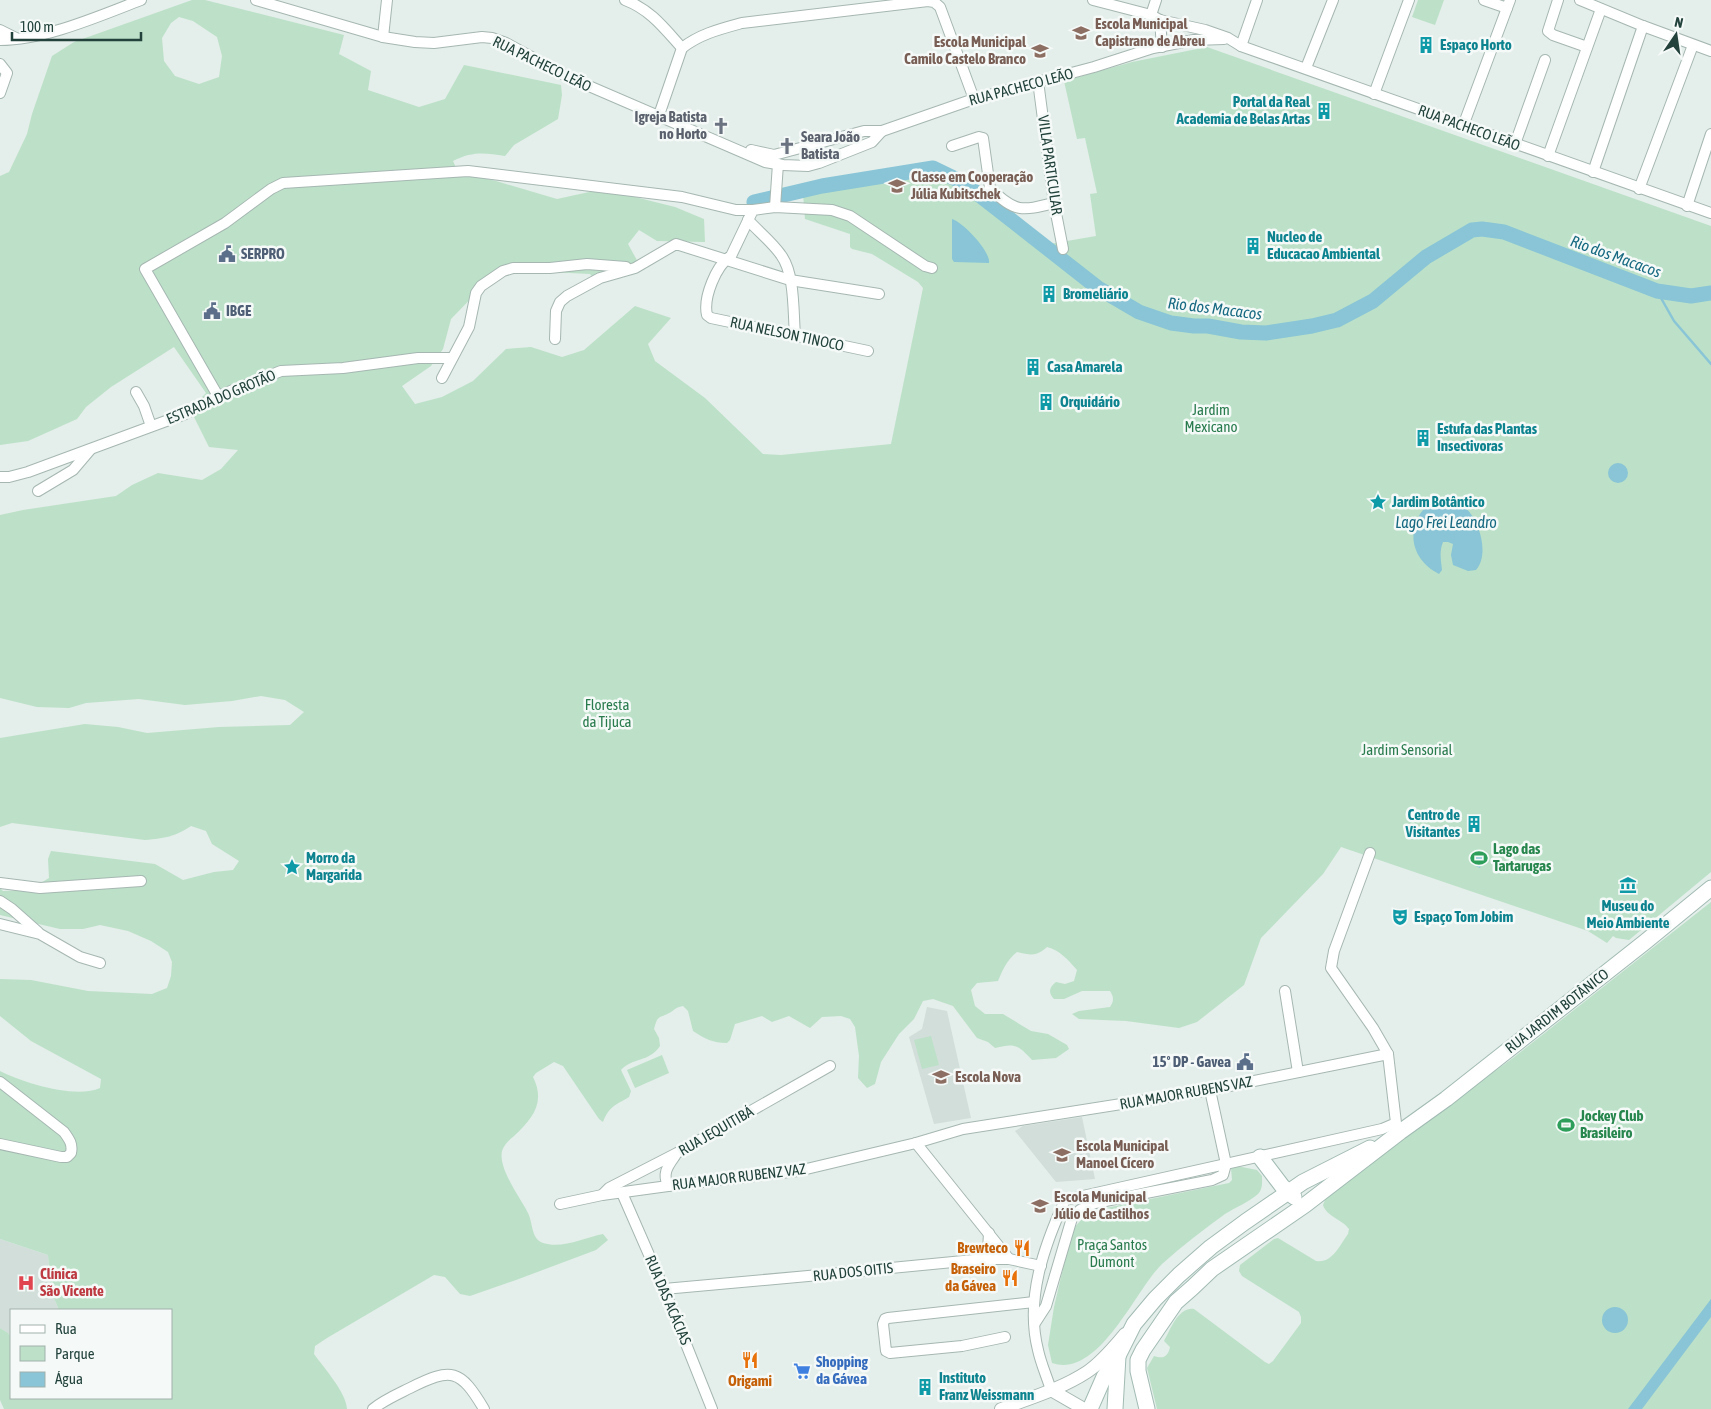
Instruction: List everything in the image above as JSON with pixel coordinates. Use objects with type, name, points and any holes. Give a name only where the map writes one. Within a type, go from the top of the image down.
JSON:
[{"type":"main road","name":"RUA JARDIM BOTÂNICO","points":[[1090,1409],[1104,1377],[1118,1356],[1134,1324],[1155,1299],[1198,1258],[1303,1182],[1446,1099],[1711,888]]},
{"type":"main road","name":"RUA JARDIM BOTÂNICO","points":[[1147,1409],[1138,1371],[1138,1360],[1176,1302],[1212,1269],[1305,1205],[1398,1128]]},
{"type":"main road","points":[[1260,1157],[1288,1192],[1305,1205]]},
{"type":"main road","points":[[1115,1409],[1118,1356]]},
{"type":"street","points":[[0,40],[37,35],[141,0]]},
{"type":"street","name":"RUA PACHECO LEÃO","points":[[256,0],[383,37],[434,43],[482,37],[492,38],[506,43],[568,77],[765,162],[781,165],[808,166],[872,142],[882,131]]},
{"type":"street","points":[[383,37],[387,0]]},
{"type":"street","points":[[625,0],[651,14],[682,48]]},
{"type":"street","name":"RUA PACHECO LEÃO","points":[[1093,0],[1205,30],[1228,38],[1241,46],[1711,213]]},
{"type":"street","points":[[1156,0],[1155,17],[1162,47]]},
{"type":"street","points":[[1241,46],[1257,0]]},
{"type":"street","points":[[1306,68],[1333,0]]},
{"type":"street","points":[[1374,94],[1410,0]]},
{"type":"street","points":[[1463,126],[1509,4],[1484,0]]},
{"type":"street","points":[[1558,0],[1548,28],[1550,34],[1587,48]]},
{"type":"street","points":[[1580,0],[1711,51]]},
{"type":"street","points":[[659,115],[682,48],[698,37],[713,31],[742,24],[928,1],[934,2],[940,7],[974,99]]},
{"type":"street","points":[[1548,156],[1601,9]]},
{"type":"street","points":[[1593,172],[1644,26]]},
{"type":"street","points":[[0,30],[17,39]]},
{"type":"street","name":"RUA PACHECO LEÃO","points":[[706,136],[756,152],[774,155],[790,152],[864,131],[882,131],[974,99],[1094,67],[1153,48],[1194,40],[1228,38]]},
{"type":"street","points":[[1639,189],[1692,45]]},
{"type":"street","points":[[1515,144],[1545,60]]},
{"type":"street","points":[[0,64],[7,73],[0,94]]},
{"type":"street","name":"VILLA PARTICULAR","points":[[1038,81],[1054,203],[1063,249]]},
{"type":"street","points":[[1687,206],[1711,134]]},
{"type":"street","points":[[952,146],[979,137],[983,138],[990,188],[1012,205],[1025,210],[1054,203]]},
{"type":"street","points":[[811,145],[810,157],[819,163]]},
{"type":"street","points":[[775,207],[781,165],[790,152]]},
{"type":"street","points":[[218,396],[145,269],[225,223],[271,189],[283,184],[468,171],[682,197],[736,210],[775,207],[832,210],[850,216],[926,266],[932,268]]},
{"type":"street","points":[[725,260],[731,256],[753,210]]},
{"type":"street","points":[[748,220],[781,255],[787,266],[795,335]]},
{"type":"street","points":[[555,339],[556,311],[560,302],[567,296],[600,278],[635,268],[676,244],[790,280],[879,294]]},
{"type":"street","name":"RUA NELSON TINOCO","points":[[725,260],[718,269],[710,287],[705,309],[707,315],[711,318],[868,351]]},
{"type":"street","points":[[442,378],[468,327],[476,292],[481,286],[503,271],[513,268],[550,268],[587,264],[635,268]]},
{"type":"street","name":"ESTRADA DO GROTÃO","points":[[0,477],[9,477],[28,472],[90,450],[185,414],[218,396],[285,370],[343,368],[418,358],[452,358]]},
{"type":"street","points":[[136,392],[144,406],[151,426]]},
{"type":"street","points":[[38,491],[73,470],[90,450]]},
{"type":"street","points":[[1084,1409],[1051,1390],[1038,1349],[1035,1323],[1034,1302],[1041,1266],[1052,1229],[1065,1200],[1382,1129],[1398,1128],[1388,1054],[1373,1028],[1331,968],[1334,951],[1370,853]]},
{"type":"street","points":[[0,883],[40,888],[141,881]]},
{"type":"street","points":[[0,901],[40,934],[80,956],[100,963]]},
{"type":"street","points":[[0,924],[40,934]]},
{"type":"street","points":[[1285,991],[1298,1072]]},
{"type":"street","name":"RUA MAJOR RUBENS VAZ","points":[[916,1143],[963,1129],[1210,1090],[1388,1054]]},
{"type":"street","name":"RUA JEQUITIBÁ","points":[[602,1195],[609,1188],[677,1153],[830,1066]]},
{"type":"street","points":[[0,1082],[64,1132],[72,1148],[71,1153],[67,1157],[61,1157],[0,1144]]},
{"type":"street","points":[[1035,1323],[1046,1306],[1072,1218],[1080,1210],[1094,1203],[1212,1180],[1223,1175],[1226,1164],[1210,1090]]},
{"type":"street","points":[[916,1143],[1009,1259]]},
{"type":"street","name":"RUA MAJOR RUBENZ VAZ","points":[[560,1204],[602,1195],[798,1171],[916,1143]]},
{"type":"street","points":[[668,1186],[664,1177],[665,1172],[677,1153]]},
{"type":"street","name":"RUA DAS ACÁCIAS","points":[[622,1193],[664,1289],[712,1409]]},
{"type":"street","points":[[984,1259],[988,1250],[989,1233]]},
{"type":"street","name":"RUA DOS OITIS","points":[[664,1289],[820,1276],[984,1259],[1009,1259],[1041,1266]]},
{"type":"street","points":[[1005,1337],[962,1346],[890,1353],[886,1351],[883,1324],[885,1319],[888,1318],[1034,1302]]},
{"type":"street","points":[[1001,1409],[1051,1390],[1088,1372],[1134,1324]]},
{"type":"street","points":[[373,1409],[431,1377],[446,1374],[454,1375],[465,1381],[484,1409]]},
{"type":"shaded area","name":"Escola Nova","points":[[927,1007],[947,1011],[971,1118],[934,1124],[909,1037],[922,1029]]},
{"type":"shaded area","name":"Escola Municipal Manoel Cícero","points":[[1082,1117],[1095,1179],[1056,1182],[1015,1131],[1023,1126]]},
{"type":"shaded area","name":"Clínica São Vicente","points":[[0,1239],[48,1255],[51,1291],[59,1309],[10,1309],[10,1336],[0,1328]]},
{"type":"green space","name":"Floresta da Tijuca","points":[[192,0],[205,0],[344,35],[339,54],[371,71],[368,90],[419,107],[445,99],[464,65],[561,85],[562,95],[558,119],[514,145],[505,156],[479,154],[453,161],[458,172],[557,199],[603,189],[675,207],[704,219],[705,242],[657,241],[639,230],[628,244],[639,264],[599,285],[590,274],[508,270],[485,284],[451,319],[443,349],[431,366],[402,386],[415,404],[442,397],[473,381],[506,349],[531,347],[562,357],[584,350],[635,306],[671,318],[648,344],[655,361],[705,398],[763,454],[781,455],[891,444],[923,288],[918,282],[872,254],[852,249],[850,247],[850,234],[805,219],[803,194],[935,170],[1038,246],[1096,236],[1090,194],[1097,193],[1085,138],[1077,139],[1064,81],[1132,62],[1207,47],[1711,226],[1711,872],[1629,940],[1613,936],[1607,943],[1588,931],[1341,847],[1323,874],[1261,938],[1244,985],[1197,1022],[1179,1028],[1126,1021],[1079,1019],[1072,1014],[1079,1011],[1110,1007],[1113,999],[1110,991],[1082,991],[1064,999],[1054,999],[1050,992],[1052,986],[1056,982],[1065,984],[1074,981],[1077,970],[1067,959],[1052,948],[1047,947],[1033,954],[1017,952],[1006,965],[998,981],[977,983],[971,990],[975,1006],[985,1014],[1003,1014],[1031,1031],[1048,1034],[1067,1045],[1069,1049],[1056,1058],[1032,1060],[1016,1046],[995,1048],[988,1042],[977,1038],[953,1006],[933,999],[923,1001],[914,1019],[899,1034],[881,1062],[875,1084],[867,1088],[858,1078],[859,1056],[855,1027],[850,1019],[841,1016],[822,1017],[810,1028],[789,1016],[772,1022],[762,1016],[735,1024],[730,1040],[727,1043],[722,1043],[709,1040],[693,1031],[688,1011],[683,1006],[679,1007],[660,1017],[657,1021],[654,1029],[659,1038],[660,1046],[651,1055],[630,1063],[621,1070],[631,1091],[629,1097],[610,1109],[603,1122],[599,1119],[563,1066],[554,1062],[536,1073],[533,1077],[538,1095],[535,1110],[502,1151],[503,1166],[506,1174],[530,1217],[534,1234],[539,1241],[558,1245],[603,1234],[608,1240],[596,1250],[470,1296],[460,1294],[445,1277],[434,1275],[327,1338],[315,1346],[314,1354],[339,1388],[346,1402],[347,1409],[4,1409],[0,1400],[0,1328],[10,1336],[10,1399],[172,1399],[172,1309],[59,1309],[51,1291],[48,1255],[0,1239],[0,1071],[35,1085],[64,1091],[90,1091],[100,1088],[101,1079],[31,1041],[0,1016],[0,979],[31,980],[88,991],[152,994],[167,988],[171,976],[172,962],[168,952],[151,941],[128,931],[100,925],[83,929],[60,929],[0,915],[0,888],[3,891],[29,890],[49,878],[48,859],[51,851],[155,864],[183,880],[214,872],[233,870],[239,861],[212,844],[206,831],[191,826],[180,833],[159,839],[145,840],[12,823],[0,827],[0,738],[85,724],[118,727],[147,733],[219,727],[290,725],[304,712],[285,700],[261,696],[232,701],[185,705],[139,699],[86,703],[69,708],[37,707],[0,698],[0,515],[116,496],[132,485],[158,473],[202,480],[221,469],[238,450],[209,447],[190,409],[206,393],[174,347],[111,387],[86,407],[77,419],[28,441],[0,445],[0,176],[9,172],[27,134],[52,56],[74,42]],"holes":[[[179,17],[193,21],[217,37],[222,56],[219,77],[199,84],[175,76],[164,61],[162,38],[171,23]]]},
{"type":"green space","points":[[1418,0],[1444,0],[1435,25],[1412,17]]},
{"type":"green space","name":"Jockey Club Brasileiro","points":[[1711,902],[1711,1409],[1157,1409],[1147,1368],[1154,1356],[1162,1357],[1168,1353],[1170,1347],[1164,1341],[1179,1315],[1188,1309],[1194,1309],[1265,1362],[1269,1364],[1273,1361],[1301,1323],[1301,1317],[1299,1312],[1242,1276],[1239,1271],[1240,1265],[1274,1239],[1278,1238],[1316,1261],[1327,1260],[1331,1257],[1348,1234],[1349,1229],[1325,1209],[1323,1205],[1329,1191],[1513,1058]]},
{"type":"green space","points":[[931,1036],[939,1065],[922,1069],[914,1040]]},
{"type":"green space","points":[[662,1055],[669,1073],[635,1088],[627,1070]]},
{"type":"green space","name":"Praça Santos Dumont","points":[[1237,1166],[1257,1170],[1262,1176],[1260,1192],[1247,1202],[1225,1214],[1162,1264],[1151,1276],[1115,1329],[1100,1346],[1085,1358],[1069,1364],[1052,1363],[1048,1345],[1054,1307],[1072,1230],[1083,1218],[1101,1209],[1229,1183],[1232,1180],[1231,1168]]},
{"type":"water","points":[[952,219],[963,226],[981,245],[986,252],[989,263],[954,262],[952,259]]},
{"type":"water","points":[[1618,463],[1625,466],[1628,473],[1625,480],[1618,483],[1611,480],[1608,473],[1611,466]]},
{"type":"water","name":"Lago Frei Leandro","points":[[1446,501],[1458,503],[1465,508],[1476,523],[1482,544],[1482,554],[1476,570],[1468,571],[1453,565],[1451,555],[1453,544],[1448,542],[1443,542],[1442,570],[1439,574],[1426,565],[1417,552],[1413,538],[1418,517],[1430,504]]},
{"type":"water","name":"Lago das Tartarugas","points":[[1477,850],[1485,853],[1480,868],[1472,864]]},
{"type":"water","points":[[1711,1299],[1711,1317],[1642,1409],[1628,1409]]},
{"type":"water","points":[[1615,1307],[1624,1311],[1628,1320],[1624,1329],[1615,1333],[1606,1329],[1602,1320],[1606,1311]]},
{"type":"waterway","name":"Rio dos Macacos","points":[[754,202],[822,186],[933,168],[964,183],[1098,288],[1139,312],[1171,323],[1208,326],[1241,332],[1266,333],[1337,320],[1373,301],[1426,257],[1472,230],[1482,229],[1504,232],[1657,291],[1691,296],[1711,293]]},
{"type":"waterway","points":[[1657,291],[1674,321],[1711,364]]},
{"type":"place","name":"Escola Municipal Capistrano de Abreu","points":[[1081,33]]},
{"type":"place","name":"Espaço Horto","points":[[1426,45]]},
{"type":"place","name":"Escola Municipal Camilo Castelo Branco","points":[[1040,51]]},
{"type":"place","name":"Portal da Real Academia de Belas Artas","points":[[1324,111]]},
{"type":"place","name":"Igreja Batista no Horto","points":[[721,126]]},
{"type":"place","name":"Seara João Batista","points":[[787,146]]},
{"type":"place","name":"Classe em Cooperação Júlia Kubitschek","points":[[897,186]]},
{"type":"place","name":"Nucleo de Educacao Ambiental","points":[[1253,246]]},
{"type":"place","name":"SERPRO","points":[[227,254]]},
{"type":"place","name":"Bromeliário","points":[[1049,294]]},
{"type":"place","name":"IBGE","points":[[212,311]]},
{"type":"place","name":"Casa Amarela","points":[[1033,367]]},
{"type":"place","name":"Orquidário","points":[[1046,402]]},
{"type":"place","name":"Estufa das Plantas Insectivoras","points":[[1423,438]]},
{"type":"place","name":"Jardim Botântico","points":[[1378,502]]},
{"type":"place","name":"Centro de Visitantes","points":[[1474,824]]},
{"type":"place","name":"Lago das Tartarugas","points":[[1479,858]]},
{"type":"place","name":"Morro da Margarida","points":[[292,867]]},
{"type":"place","name":"Museu do Meio Ambiente","points":[[1628,885]]},
{"type":"place","name":"Espaço Tom Jobim","points":[[1400,917]]},
{"type":"place","name":"15º DP - Gavea","points":[[1245,1062]]},
{"type":"place","name":"Escola Nova","points":[[941,1077]]},
{"type":"place","name":"Jockey Club Brasileiro","points":[[1566,1125]]},
{"type":"place","name":"Escola Municipal Manoel Cícero","points":[[1062,1155]]},
{"type":"place","name":"Escola Municipal Júlio de Castilhos","points":[[1040,1206]]},
{"type":"place","name":"Brewteco","points":[[1022,1248]]},
{"type":"place","name":"Braseiro da Gávea","points":[[1010,1278]]},
{"type":"place","name":"Clínica São Vicente","points":[[26,1283]]},
{"type":"place","name":"Origami","points":[[750,1360]]},
{"type":"place","name":"Shopping da Gávea","points":[[802,1371]]},
{"type":"place","name":"Instituto Franz Weissmann","points":[[925,1387]]},
{"type":"park label","name":"Jardim Mexicano","points":[[1211,418]]},
{"type":"park label","name":"Jardim Sensorial","points":[[1407,750]]}]
